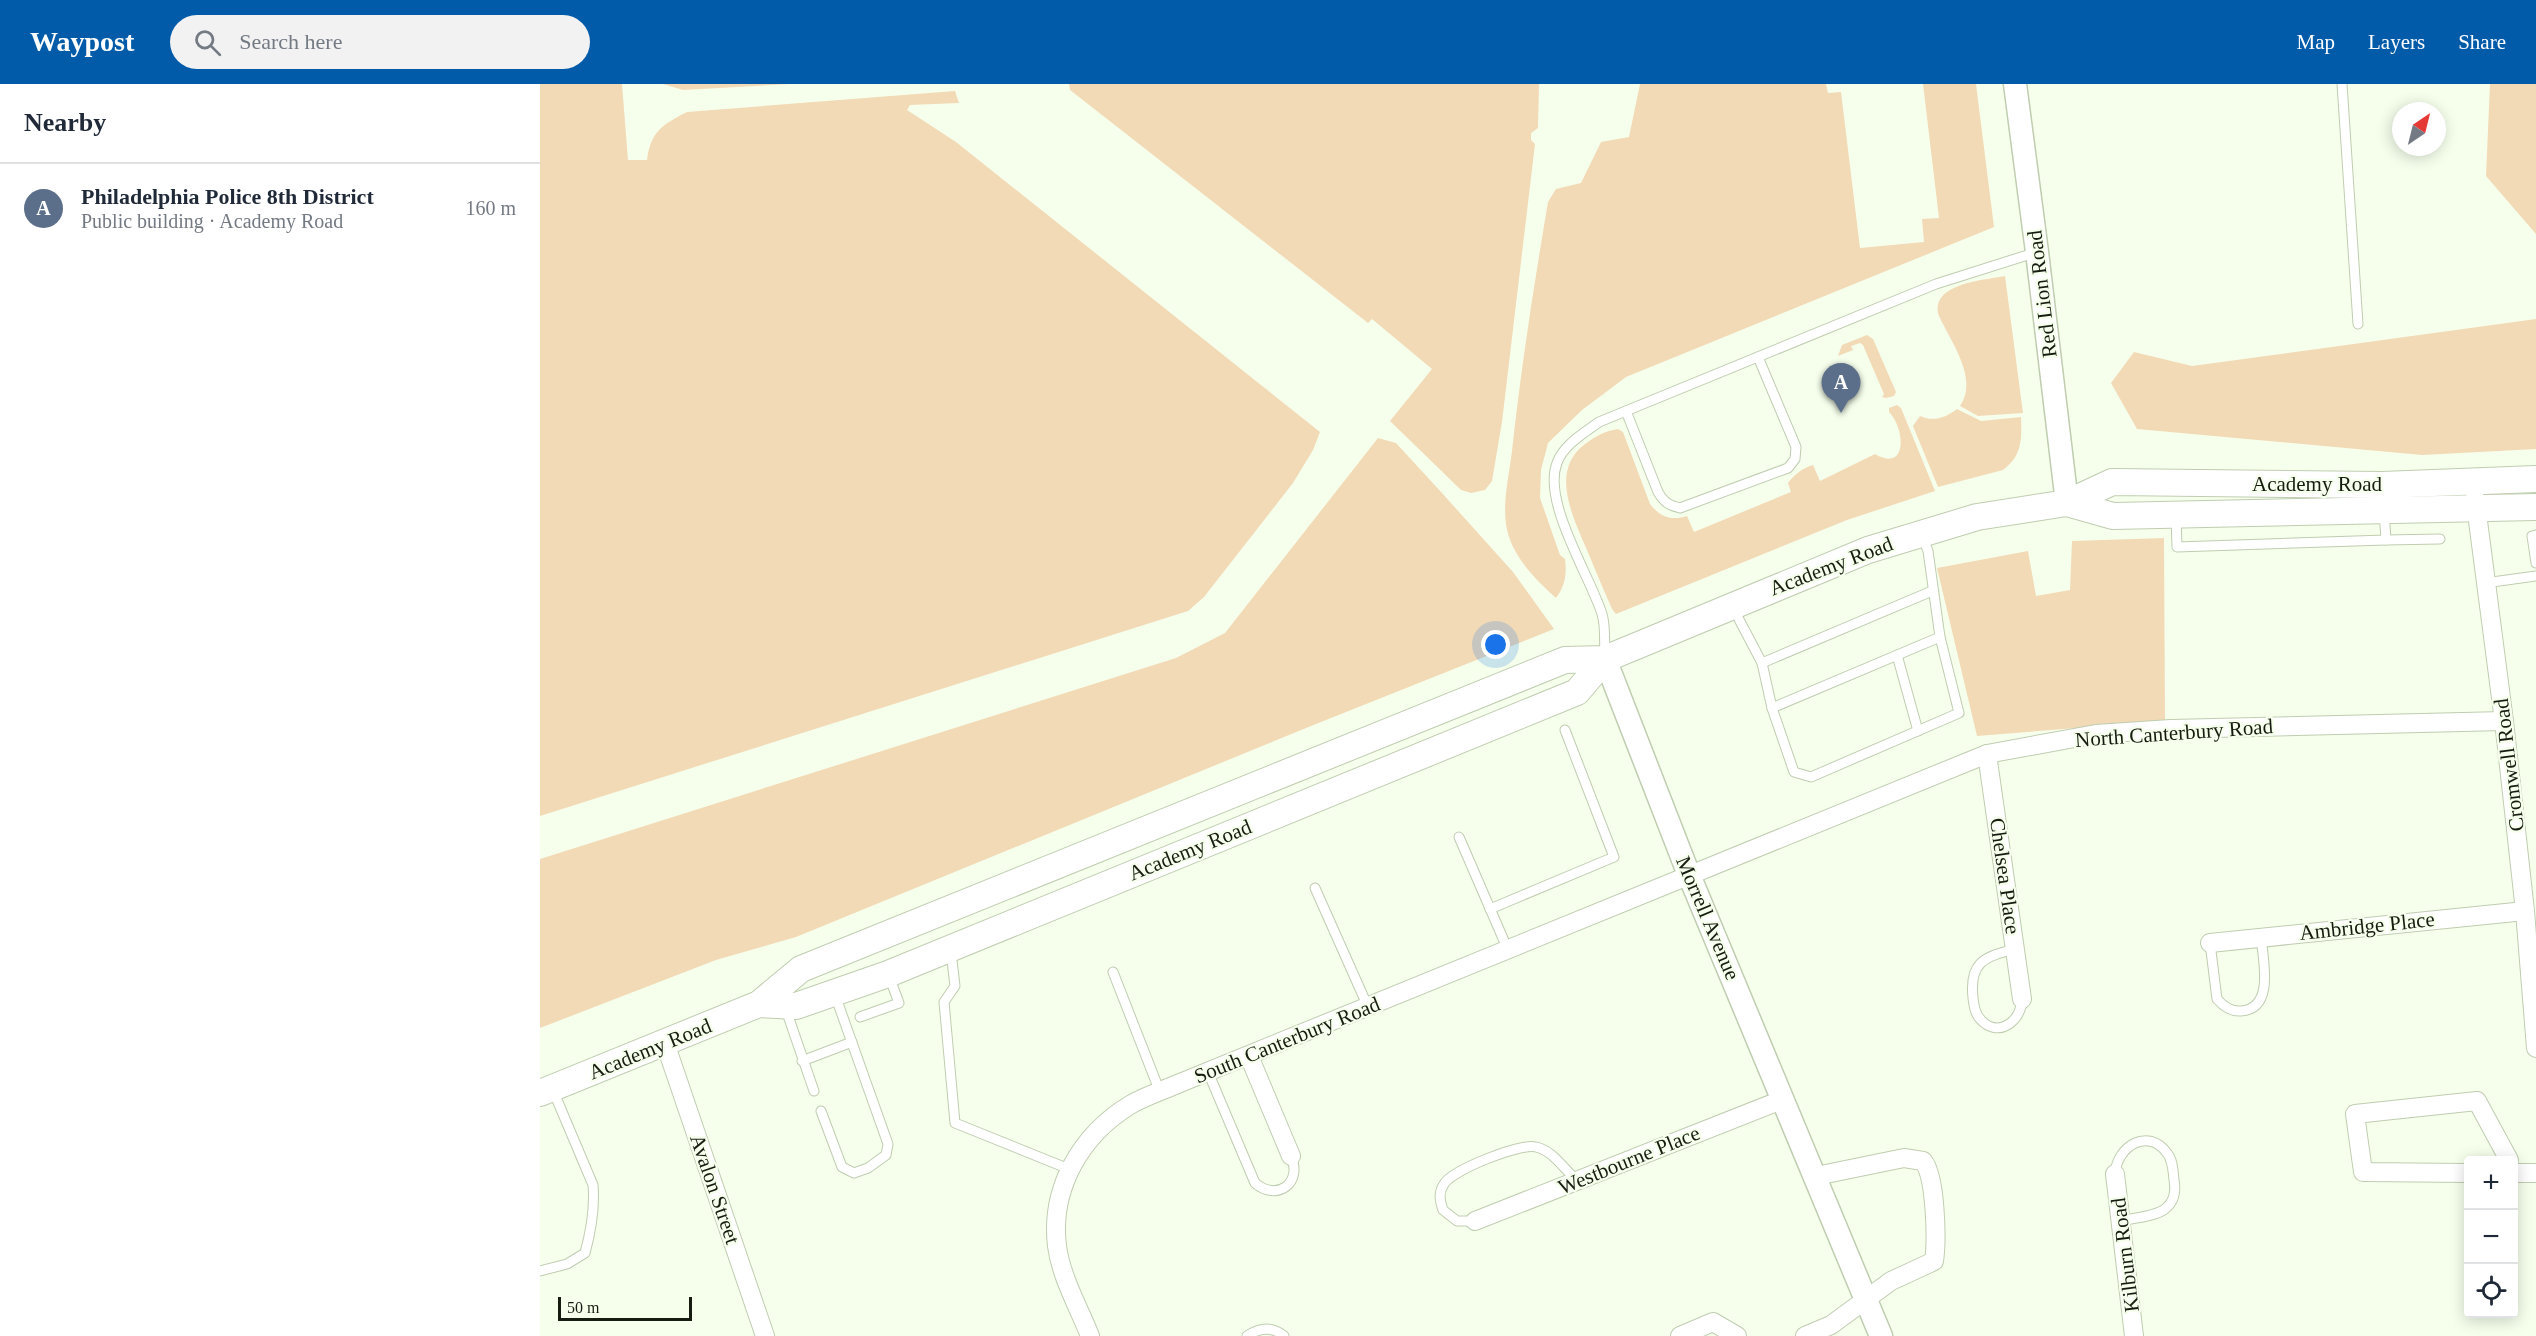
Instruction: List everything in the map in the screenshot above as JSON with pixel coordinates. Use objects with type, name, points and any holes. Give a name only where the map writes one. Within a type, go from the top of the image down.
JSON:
[{"type":"main road","name":"Academy Road","points":[[2067,503],[2113,516],[2175,513],[2383,498],[2475,482],[2536,479]]},
{"type":"main road","name":"Academy Road","points":[[772,1004],[801,969],[1564,660],[1605,659],[1824,567],[1921,533],[1977,517],[2067,503],[2112,482],[2383,498],[2475,509],[2536,507]]},
{"type":"main road","name":"Academy Road","points":[[546,1091],[665,1043],[772,1004],[796,1006],[888,974],[1577,692],[1605,659]]},
{"type":"street","name":"Red Lion Road","points":[[2015,84],[2067,503]]},
{"type":"street","name":"Cromwell Road","points":[[2475,482],[2475,509],[2504,721],[2525,911],[2536,1048]]},
{"type":"street","name":"Morrell Avenue","points":[[1605,659],[1689,875],[1881,1336]]},
{"type":"street","name":"North Canterbury Road","points":[[1689,875],[1988,754],[2096,734],[2171,729],[2504,721]]},
{"type":"street","name":"Chelsea Place","points":[[1988,754],[2022,999]]},
{"type":"street","name":"South Canterbury Road","points":[[1090,1336],[1057,1247],[1057,1209],[1068,1169],[1094,1133],[1131,1104],[1689,875]]},
{"type":"street","name":"Ambridge Place","points":[[2210,944],[2525,911]]},
{"type":"street","name":"Avalon Street","points":[[665,1043],[765,1336]]},
{"type":"street","points":[[1249,1056],[1291,1156]]},
{"type":"street","name":"Westbourne Place","points":[[1475,1221],[1784,1099]]},
{"type":"street","points":[[2464,1173],[2363,1172],[2355,1114],[2477,1101],[2506,1156]]},
{"type":"street","points":[[1805,1336],[1831,1325],[1892,1281],[1934,1261],[1936,1246],[1932,1189],[1928,1167],[1923,1161],[1904,1158],[1815,1176]]},
{"type":"street","points":[[2518,1170],[2536,1173]]},
{"type":"street","name":"Kilburn Road","points":[[2115,1174],[2134,1336]]},
{"type":"street","points":[[1680,1336],[1713,1322],[1737,1336]]},
{"type":"lane","points":[[2342,84],[2358,324]]},
{"type":"lane","points":[[1605,659],[1603,616],[1561,515],[1553,486],[1557,463],[1572,442],[1599,422],[1936,284],[2037,252]]},
{"type":"lane","points":[[1626,411],[1658,492],[1664,502],[1671,506],[1680,508],[1788,468],[1795,459],[1796,447],[1758,357]]},
{"type":"lane","points":[[2383,498],[2386,540]]},
{"type":"lane","points":[[2175,513],[2177,547],[2440,539]]},
{"type":"lane","points":[[1732,606],[1762,663],[1772,708],[1794,772],[1811,777],[1959,713],[1940,637],[1928,551],[1921,533]]},
{"type":"lane","points":[[2536,536],[2532,536],[2536,563]]},
{"type":"lane","points":[[2485,583],[2536,576]]},
{"type":"lane","points":[[1762,663],[1932,591]]},
{"type":"lane","points":[[1772,708],[1940,637]]},
{"type":"lane","points":[[1897,656],[1918,731]]},
{"type":"lane","points":[[1491,909],[1614,857],[1564,730]]},
{"type":"lane","points":[[1459,837],[1508,950]]},
{"type":"lane","points":[[1315,888],[1368,1008]]},
{"type":"lane","points":[[2210,944],[2214,990],[2217,999],[2230,1010],[2239,1012],[2255,1006],[2264,992],[2261,938]]},
{"type":"lane","points":[[951,948],[955,986],[944,1002],[955,1124],[1068,1169]]},
{"type":"lane","points":[[2015,948],[1993,954],[1977,966],[1971,986],[1979,1019],[1993,1027],[2008,1025],[2020,1014],[2022,999]]},
{"type":"lane","points":[[1113,972],[1160,1092]]},
{"type":"lane","points":[[860,1017],[899,1003],[888,974]]},
{"type":"lane","points":[[821,1111],[842,1167],[854,1173],[868,1168],[886,1155],[888,1144],[834,994]]},
{"type":"lane","points":[[772,1004],[802,1061],[814,1091]]},
{"type":"lane","points":[[802,1061],[852,1042]]},
{"type":"lane","points":[[1208,1072],[1255,1183],[1268,1191],[1275,1191],[1289,1184],[1295,1170],[1291,1156]]},
{"type":"lane","points":[[540,1271],[567,1264],[585,1253],[591,1230],[594,1197],[592,1185],[546,1091]]},
{"type":"lane","points":[[2115,1174],[2116,1164],[2125,1148],[2133,1144],[2152,1142],[2167,1153],[2172,1161],[2176,1188],[2174,1197],[2163,1210],[2120,1221]]},
{"type":"lane","points":[[1475,1221],[1457,1221],[1443,1210],[1440,1193],[1443,1185],[1456,1173],[1519,1146],[1533,1146],[1546,1150],[1556,1158],[1563,1170],[1578,1181]]},
{"type":"lane","points":[[1247,1336],[1264,1329],[1272,1329],[1284,1336]]},
{"type":"shaded area","points":[[540,84],[622,84],[628,160],[647,160],[651,142],[659,130],[687,112],[955,91],[959,103],[910,105],[907,110],[956,142],[1320,432],[1313,450],[1293,483],[1204,597],[1188,611],[540,816]]},
{"type":"shaded area","points":[[663,84],[791,84],[683,90]]},
{"type":"shaded area","points":[[1069,84],[1539,84],[1538,128],[1531,133],[1531,140],[1535,144],[1502,422],[1492,481],[1485,490],[1471,493],[1461,490],[1390,421],[1432,369],[1372,319],[1368,323],[1070,90]]},
{"type":"shaded area","points":[[1640,84],[1826,84],[1828,93],[1841,92],[1860,248],[1924,242],[1922,219],[1939,218],[1923,84],[1976,84],[1994,227],[1626,377],[1582,410],[1548,443],[1541,470],[1540,498],[1560,555],[1565,559],[1565,580],[1556,598],[1535,578],[1517,554],[1509,537],[1505,516],[1519,388],[1548,202],[1556,189],[1581,183],[1601,142],[1629,137]]},
{"type":"shaded area","points":[[2490,84],[2536,84],[2536,234],[2486,176]]},
{"type":"shaded area","points":[[2005,276],[2023,413],[1978,416],[1960,406],[1965,395],[1965,373],[1939,316],[1938,305],[1942,297],[1960,285]]},
{"type":"shaded area","points":[[2536,319],[2536,449],[2422,455],[2137,429],[2111,383],[2134,352],[2192,366]]},
{"type":"shaded area","points":[[1867,335],[1873,339],[1896,392],[1894,396],[1882,397],[1884,394],[1863,345],[1860,343],[1851,346],[1853,350],[1838,356],[1842,345]]},
{"type":"shaded area","points":[[1897,405],[1901,408],[1935,491],[1847,520],[1616,614],[1612,609],[1576,523],[1567,495],[1568,467],[1574,455],[1585,444],[1609,431],[1618,429],[1623,432],[1650,504],[1666,517],[1687,516],[1694,532],[1791,492],[1788,483],[1799,472],[1813,465],[1820,481],[1875,454],[1893,458],[1898,454],[1900,438],[1889,408]]},
{"type":"shaded area","points":[[1957,409],[1981,421],[2021,417],[2020,446],[2014,459],[2003,470],[1938,487],[1913,426],[1920,416],[1930,419],[1939,418]]},
{"type":"shaded area","points":[[1378,438],[1396,443],[1513,572],[1554,629],[796,937],[716,960],[540,1028],[540,859],[1176,658],[1225,633]]},
{"type":"shaded area","points":[[2164,538],[2165,721],[1977,736],[1937,568],[2028,551],[2036,596],[2070,590],[2072,541]]},
{"type":"place","name":"Philadelphia Police 8th District","points":[[1841,413]]}]
